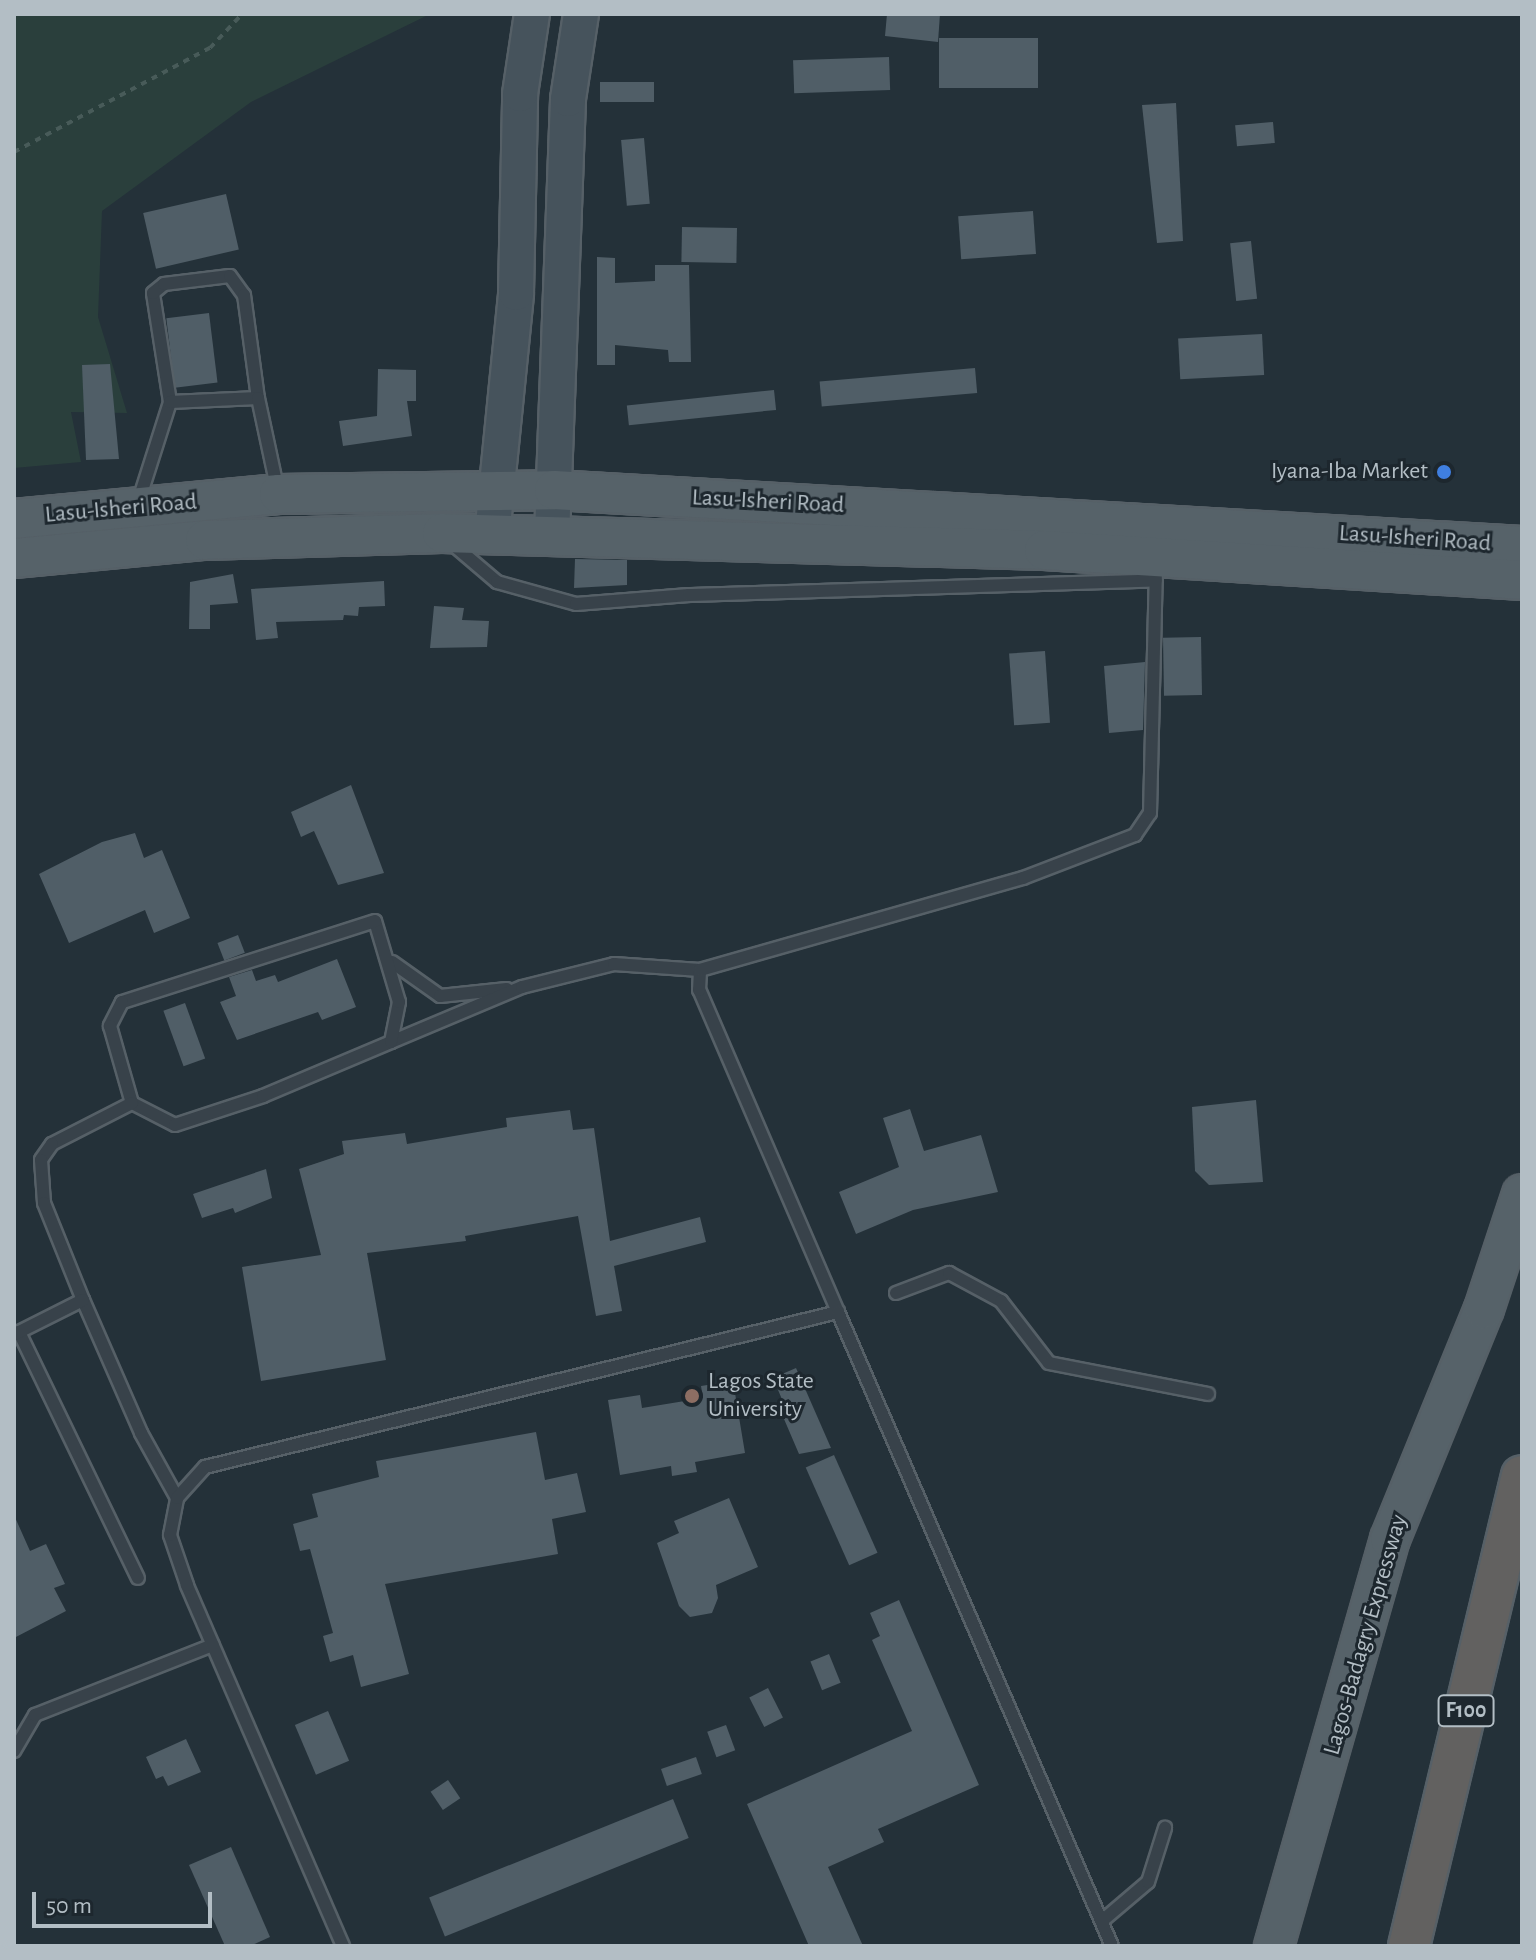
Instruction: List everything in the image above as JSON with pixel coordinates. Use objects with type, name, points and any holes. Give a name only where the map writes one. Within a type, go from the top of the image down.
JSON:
[{"type":"highway","name":"F100","points":[[1409,1946],[1522,1476]]},
{"type":"main road","points":[[492,535],[516,293],[520,94],[532,14]]},
{"type":"main road","points":[[552,536],[568,99],[581,14]]},
{"type":"main road","name":"Lasu-Isheri Road","points":[[14,519],[279,494],[554,490],[1522,546]]},
{"type":"main road","name":"Lasu-Isheri Road","points":[[14,558],[205,540],[442,533],[552,536],[1156,569],[1522,580]]},
{"type":"main road","name":"Lagos-Badagry Expressway","points":[[1274,1946],[1390,1539],[1484,1309],[1522,1194]]},
{"type":"lane","points":[[136,508],[170,402],[153,293],[164,284],[230,276],[244,295],[258,398],[279,494]]},
{"type":"lane","points":[[170,402],[258,398]]},
{"type":"lane","points":[[392,962],[440,996],[522,987],[614,964],[700,970],[1023,878],[1135,835],[1150,813],[1156,569],[576,604],[497,582],[469,563],[442,533]]},
{"type":"lane","points":[[391,1042],[399,1002],[392,962],[375,921],[122,1002],[110,1026],[132,1103],[175,1125],[263,1096],[522,987]]},
{"type":"lane","points":[[700,970],[699,990],[1112,1946]]},
{"type":"lane","points":[[132,1103],[52,1144],[41,1160],[44,1203],[141,1433],[177,1498]]},
{"type":"lane","points":[[896,1293],[949,1273],[1001,1301],[1049,1363],[1208,1394]]},
{"type":"lane","points":[[83,1300],[16,1333],[138,1578]]},
{"type":"lane","points":[[343,1946],[213,1645],[170,1535],[177,1498],[205,1467],[838,1312]]},
{"type":"lane","points":[[14,1751],[35,1715],[213,1645]]},
{"type":"lane","points":[[1102,1921],[1148,1882],[1165,1828]]},
{"type":"path","points":[[14,152],[210,48],[242,14]]},
{"type":"green space","points":[[14,14],[430,14],[251,102],[102,211],[98,317],[127,413],[71,412],[81,462],[14,468]]},
{"type":"building","points":[[887,14],[940,14],[938,42],[885,36]]},
{"type":"building","points":[[939,38],[1038,38],[1038,88],[939,88]]},
{"type":"building","points":[[889,57],[890,90],[794,93],[793,60]]},
{"type":"building","points":[[600,82],[654,82],[654,102],[600,102]]},
{"type":"building","points":[[1176,103],[1183,241],[1157,243],[1142,105]]},
{"type":"building","points":[[1273,122],[1275,143],[1237,146],[1235,125]]},
{"type":"building","points":[[644,138],[650,204],[627,206],[621,140]]},
{"type":"building","points":[[226,194],[239,250],[156,269],[143,213]]},
{"type":"building","points":[[1033,211],[1036,254],[961,259],[958,216]]},
{"type":"building","points":[[682,227],[737,228],[736,263],[681,262]]},
{"type":"building","points":[[1251,241],[1257,299],[1236,301],[1230,243]]},
{"type":"building","points":[[597,257],[615,258],[615,283],[655,281],[655,265],[689,265],[691,362],[669,362],[668,350],[615,345],[615,365],[597,365]]},
{"type":"building","points":[[209,313],[218,382],[175,388],[166,318]]},
{"type":"building","points":[[1262,334],[1264,375],[1180,379],[1178,338]]},
{"type":"building","points":[[110,364],[119,459],[86,460],[82,365]]},
{"type":"building","points":[[975,368],[977,393],[822,407],[820,382]]},
{"type":"building","points":[[378,369],[416,370],[416,401],[407,401],[412,436],[343,446],[339,421],[377,416]]},
{"type":"building","points":[[774,390],[776,410],[629,425],[627,405]]},
{"type":"building","points":[[575,559],[627,560],[627,585],[574,588]]},
{"type":"building","points":[[233,574],[238,603],[210,605],[210,629],[189,629],[190,582]]},
{"type":"building","points":[[384,581],[385,606],[359,607],[358,616],[344,615],[343,620],[276,622],[278,638],[256,640],[251,589]]},
{"type":"building","points":[[434,606],[464,608],[462,620],[489,621],[487,647],[430,648]]},
{"type":"building","points":[[1201,637],[1202,695],[1164,696],[1163,638]]},
{"type":"building","points":[[1045,651],[1050,723],[1014,725],[1009,654]]},
{"type":"building","points":[[1145,662],[1143,730],[1109,733],[1104,666]]},
{"type":"building","points":[[351,785],[384,873],[338,885],[314,831],[301,837],[291,812]]},
{"type":"building","points":[[135,833],[144,858],[162,850],[190,918],[154,933],[145,910],[69,943],[39,874],[102,842]]},
{"type":"building","points":[[238,935],[245,953],[224,961],[217,943]]},
{"type":"building","points":[[337,959],[356,1007],[322,1020],[318,1012],[237,1040],[220,1002],[236,996],[229,977],[252,970],[256,981],[275,975],[278,982]]},
{"type":"building","points":[[185,1003],[205,1058],[184,1066],[163,1011]]},
{"type":"building","points":[[1256,1100],[1263,1182],[1209,1185],[1195,1171],[1192,1107]]},
{"type":"building","points":[[910,1109],[924,1151],[981,1135],[998,1192],[913,1210],[856,1234],[839,1192],[899,1167],[883,1118]]},
{"type":"building","points":[[570,1110],[573,1130],[594,1128],[610,1241],[700,1217],[706,1242],[614,1266],[622,1311],[596,1316],[578,1216],[465,1236],[466,1241],[367,1253],[386,1360],[261,1381],[242,1267],[321,1255],[299,1169],[344,1154],[342,1141],[405,1133],[407,1144],[507,1127],[506,1118]]},
{"type":"building","points":[[266,1169],[272,1198],[235,1213],[233,1208],[202,1218],[193,1194]]},
{"type":"building","points":[[796,1368],[831,1448],[799,1454],[784,1419],[789,1416],[773,1378]]},
{"type":"building","points":[[733,1381],[745,1453],[695,1462],[697,1472],[672,1476],[671,1466],[620,1475],[608,1400],[640,1395],[642,1408],[703,1398],[701,1386]]},
{"type":"building","points":[[536,1432],[545,1480],[577,1473],[586,1512],[552,1519],[558,1554],[385,1584],[409,1674],[361,1687],[353,1655],[330,1662],[323,1636],[333,1633],[310,1549],[300,1551],[293,1524],[318,1517],[312,1494],[379,1477],[376,1461]]},
{"type":"building","points":[[834,1455],[878,1553],[849,1565],[806,1468]]},
{"type":"building","points":[[729,1498],[758,1567],[716,1585],[718,1598],[712,1613],[690,1617],[679,1606],[657,1543],[679,1533],[674,1521]]},
{"type":"building","points":[[14,1515],[30,1551],[46,1544],[65,1584],[54,1588],[66,1611],[14,1638]]},
{"type":"building","points":[[899,1600],[979,1785],[878,1829],[884,1842],[828,1867],[863,1946],[809,1946],[747,1804],[912,1731],[872,1640],[880,1636],[870,1613]]},
{"type":"building","points":[[829,1654],[841,1683],[822,1690],[810,1661]]},
{"type":"building","points":[[768,1688],[783,1717],[764,1727],[749,1698]]},
{"type":"building","points":[[328,1711],[349,1761],[316,1775],[295,1725]]},
{"type":"building","points":[[726,1725],[735,1750],[716,1757],[707,1732]]},
{"type":"building","points":[[186,1739],[201,1772],[168,1786],[163,1776],[156,1779],[146,1757]]},
{"type":"building","points":[[696,1757],[702,1774],[667,1786],[661,1769]]},
{"type":"building","points":[[448,1780],[460,1798],[443,1810],[431,1792]]},
{"type":"building","points":[[673,1799],[689,1838],[445,1936],[429,1898]]},
{"type":"building","points":[[231,1847],[270,1937],[250,1946],[225,1946],[189,1865]]},
{"type":"place","name":"Iyana-Iba Market","points":[[1444,472]]},
{"type":"place","name":"Lagos State University","points":[[692,1396]]}]
